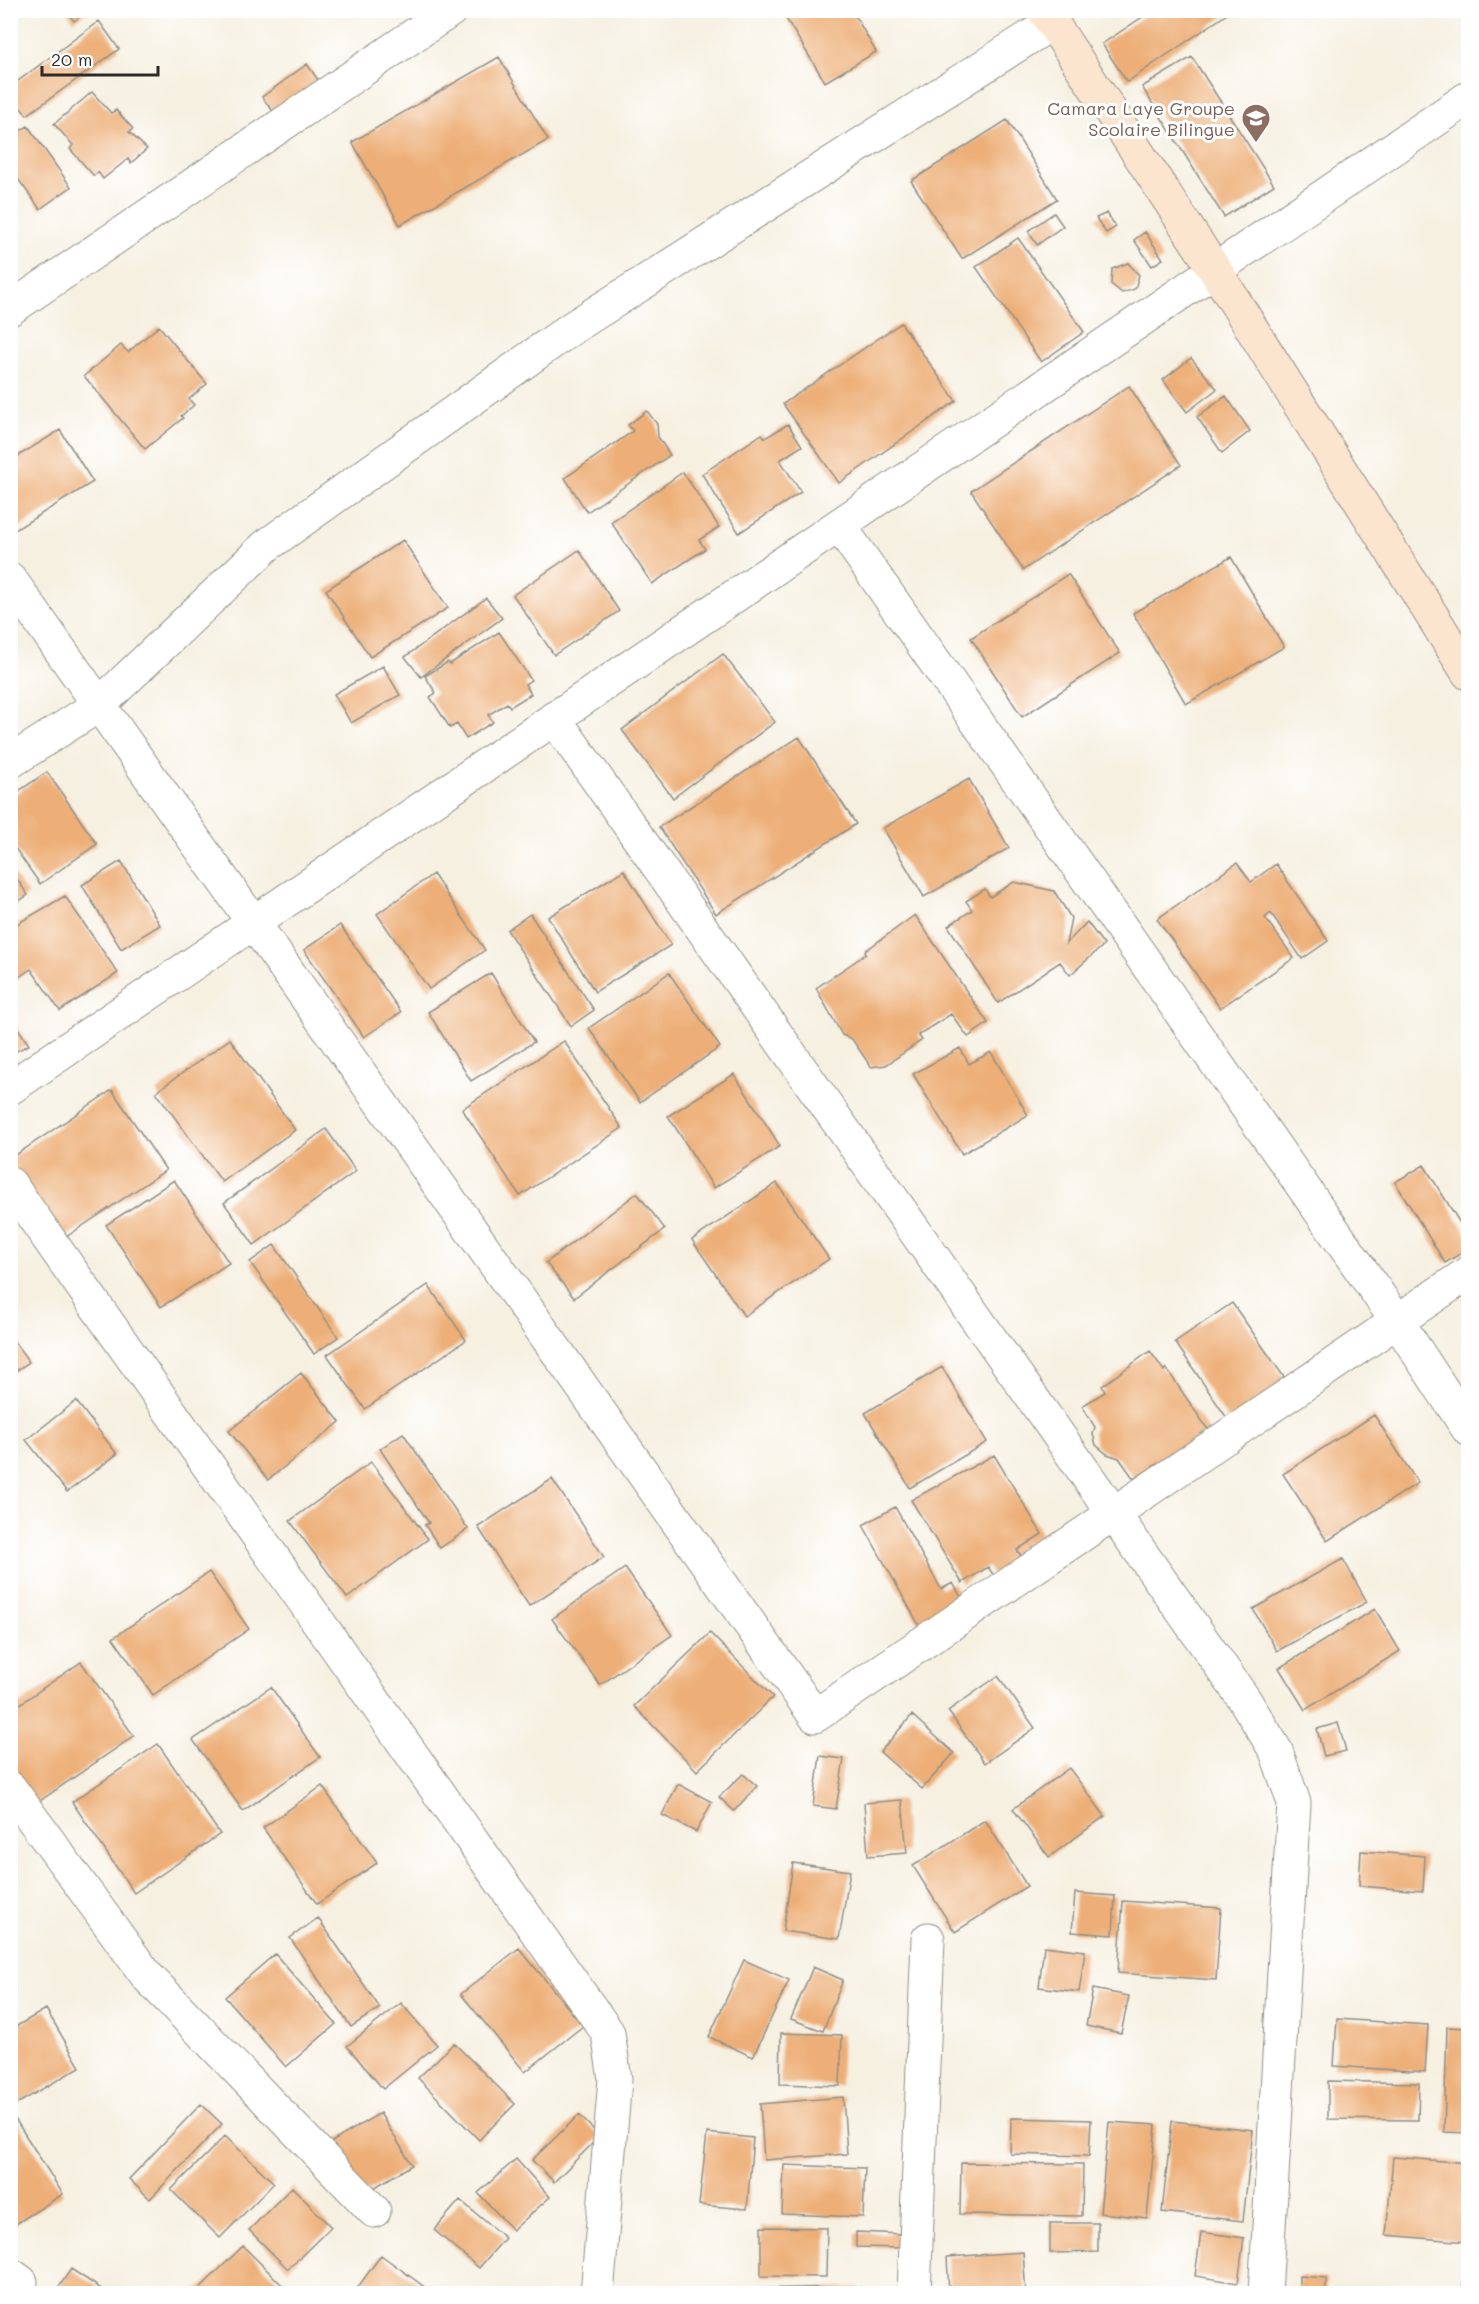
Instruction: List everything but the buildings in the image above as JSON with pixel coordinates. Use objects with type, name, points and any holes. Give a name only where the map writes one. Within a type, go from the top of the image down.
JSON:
[{"type":"street","points":[[10,309],[452,10]]},
{"type":"street","points":[[10,762],[99,705],[276,539],[572,328],[1048,17],[1215,270],[1468,673]]},
{"type":"street","points":[[10,1088],[1468,98]]},
{"type":"street","points":[[839,525],[1397,1321],[1468,1429]]},
{"type":"street","points":[[10,579],[815,1716],[1468,1273]]},
{"type":"street","points":[[554,718],[1244,1699],[1276,1750],[1294,1803],[1265,2294]]},
{"type":"street","points":[[10,1184],[608,2033],[615,2079],[597,2294]]},
{"type":"street","points":[[10,1788],[147,1976],[374,2211]]},
{"type":"street","points":[[914,2294],[928,1939]]},
{"type":"place","name":"Camara Laye Groupe Scolaire Bilingue","points":[[1256,144]]}]
